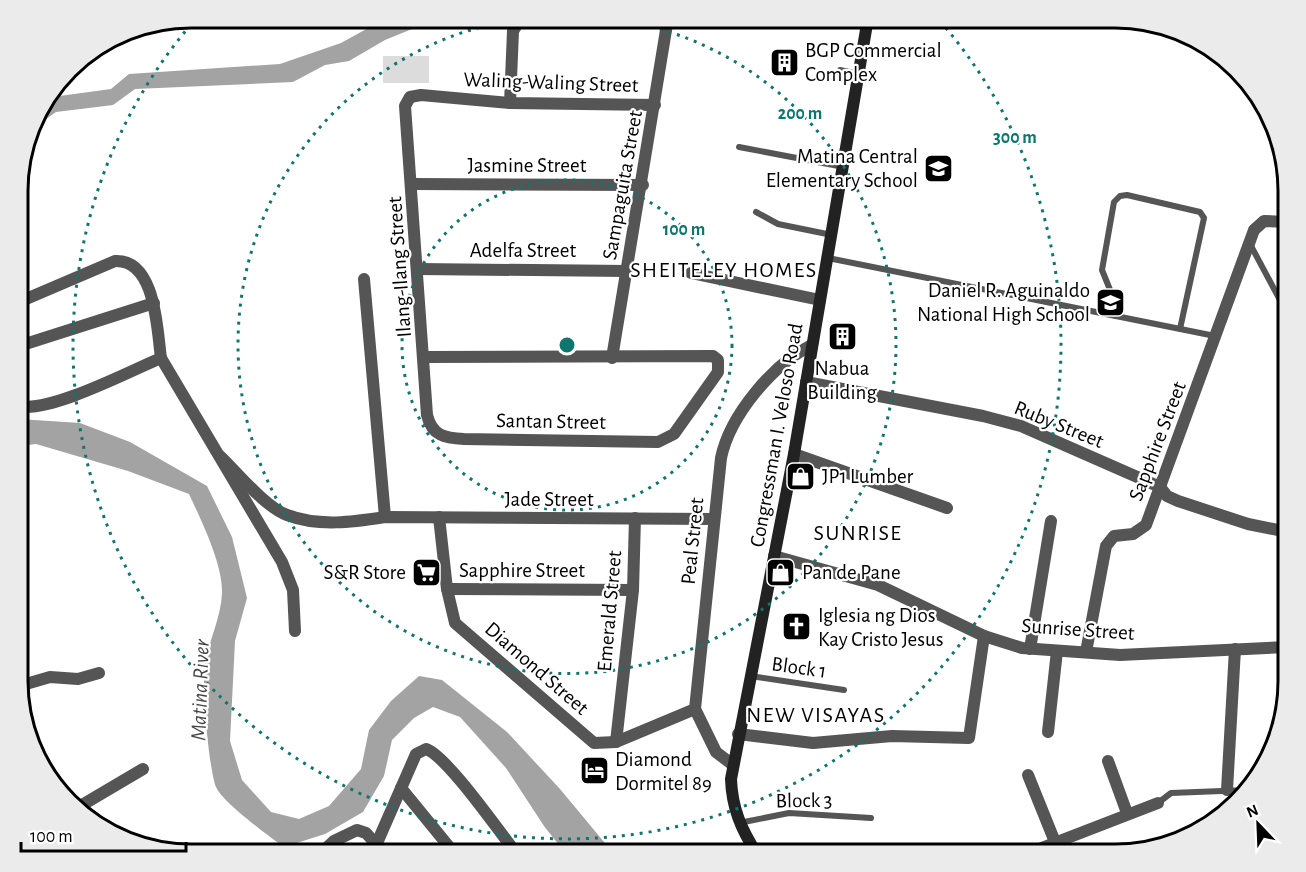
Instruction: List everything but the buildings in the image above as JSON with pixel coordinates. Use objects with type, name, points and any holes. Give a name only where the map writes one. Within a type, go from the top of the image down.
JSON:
[{"type":"main road","name":"Congressman I. Veloso Road","points":[[751,843],[739,823],[731,794],[733,765],[794,454],[866,29]]},
{"type":"street","points":[[510,103],[514,29]]},
{"type":"street","name":"Sampaguita Street","points":[[612,358],[643,185],[666,29]]},
{"type":"street","name":"Waling-Waling Street","points":[[410,97],[421,95],[510,103],[655,105]]},
{"type":"street","name":"Ilang-Ilang Street","points":[[410,97],[405,106],[427,415],[436,433]]},
{"type":"street","name":"Jasmine Street","points":[[412,184],[643,185]]},
{"type":"street","name":"Sapphire Street","points":[[1086,652],[1106,546],[1114,536],[1133,534],[1146,525],[1249,243],[1260,223],[1268,220],[1277,221]]},
{"type":"street","points":[[28,299],[119,260],[140,272],[154,303],[162,360],[287,573],[293,590],[295,631]]},
{"type":"street","name":"Adelfa Street","points":[[418,269],[627,270]]},
{"type":"street","points":[[691,273],[820,300]]},
{"type":"street","points":[[364,279],[385,517]]},
{"type":"street","points":[[28,343],[154,303]]},
{"type":"street","name":"Peal Street","points":[[695,709],[721,458],[729,431],[774,371],[787,359],[812,345]]},
{"type":"street","name":"Santan Street","points":[[436,433],[442,437],[464,439],[658,442],[667,440],[674,434],[718,372],[718,360],[713,356],[612,358]]},
{"type":"street","points":[[424,357],[612,358]]},
{"type":"street","points":[[28,406],[37,407],[58,402],[162,360]]},
{"type":"street","name":"Ruby Street","points":[[806,382],[983,416],[1020,426],[1160,487],[1167,496],[1178,501],[1248,524],[1277,530]]},
{"type":"street","points":[[794,454],[947,508]]},
{"type":"street","name":"Jade Street","points":[[220,456],[266,500],[286,515],[340,524],[385,517],[714,519]]},
{"type":"street","name":"Diamond Street","points":[[439,518],[447,589],[452,614],[461,629],[497,657],[594,743],[615,742]]},
{"type":"street","name":"Emerald Street","points":[[615,742],[633,590],[635,518]]},
{"type":"street","points":[[1030,649],[1051,521]]},
{"type":"street","name":"Sunrise Street","points":[[774,556],[878,585],[984,636],[1030,649],[1120,655],[1277,647]]},
{"type":"street","name":"Sapphire Street","points":[[447,589],[633,590]]},
{"type":"street","points":[[738,734],[813,743],[892,736],[969,738],[984,636]]},
{"type":"street","points":[[1227,790],[1235,649]]},
{"type":"street","points":[[1048,732],[1057,651]]},
{"type":"street","points":[[28,684],[50,677],[78,680],[99,673]]},
{"type":"street","points":[[615,742],[695,709],[716,752],[733,765]]},
{"type":"street","points":[[379,844],[416,754],[422,749],[429,750],[452,772],[509,844]]},
{"type":"street","points":[[1108,761],[1126,813]]},
{"type":"street","points":[[85,804],[143,769]]},
{"type":"street","points":[[1028,775],[1055,842],[1126,813],[1158,803]]},
{"type":"street","points":[[401,789],[446,844]]},
{"type":"street","points":[[331,844],[357,830],[366,833],[374,844]]},
{"type":"lane","points":[[840,70],[859,74]]},
{"type":"lane","points":[[739,147],[844,167]]},
{"type":"lane","points":[[1116,316],[1118,307],[1102,270],[1114,202],[1120,196],[1127,195],[1200,212],[1204,218],[1180,329]]},
{"type":"lane","points":[[756,212],[778,224],[832,235]]},
{"type":"lane","points":[[1249,243],[1277,295]]},
{"type":"lane","points":[[828,258],[1216,337]]},
{"type":"lane","name":"Block 1","points":[[750,676],[844,690]]},
{"type":"lane","points":[[1158,803],[1171,793],[1235,790]]},
{"type":"lane","name":"Block 3","points":[[739,823],[789,813],[871,818]]},
{"type":"shaded area","points":[[366,29],[412,29],[385,40],[349,61],[325,65],[293,82],[135,89],[113,105],[56,112],[46,119],[60,96],[111,89],[129,74],[280,64],[341,43]]},
{"type":"shaded area","points":[[383,56],[429,56],[429,83],[383,83]]},
{"type":"shaded area","points":[[28,420],[80,423],[130,442],[207,486],[232,537],[247,598],[235,641],[230,741],[242,780],[271,812],[299,819],[329,806],[361,769],[369,730],[391,701],[419,676],[442,680],[507,732],[560,789],[605,844],[558,844],[506,768],[460,717],[433,707],[414,718],[392,740],[384,776],[363,812],[325,834],[294,844],[280,844],[227,801],[216,787],[213,778],[206,726],[204,674],[219,611],[221,581],[210,542],[189,494],[128,471],[36,444],[28,445]]},
{"type":"place","name":"BGP Commercial Complex","points":[[784,62]]},
{"type":"place","name":"Matina Central Elementary School","points":[[939,168]]},
{"type":"place","name":"Daniel R. Aguinaldo National High School","points":[[1111,302]]},
{"type":"place","name":"Nabua Building","points":[[842,337]]},
{"type":"place","name":"JP1 Lumber","points":[[801,476]]},
{"type":"place","name":"S&R Store","points":[[427,572]]},
{"type":"place","name":"Pan de Pane","points":[[781,572]]},
{"type":"place","name":"Iglesia ng Dios Kay Cristo Jesus","points":[[797,627]]},
{"type":"place","name":"Diamond Dormitel 89","points":[[594,771]]},
{"type":"district","name":"SHEITELEY HOMES","points":[[724,269]]},
{"type":"district","name":"SUNRISE","points":[[858,532]]},
{"type":"district","name":"NEW VISAYAS","points":[[816,714]]},
{"type":"water label","name":"Matina River","points":[[199,690]]}]
